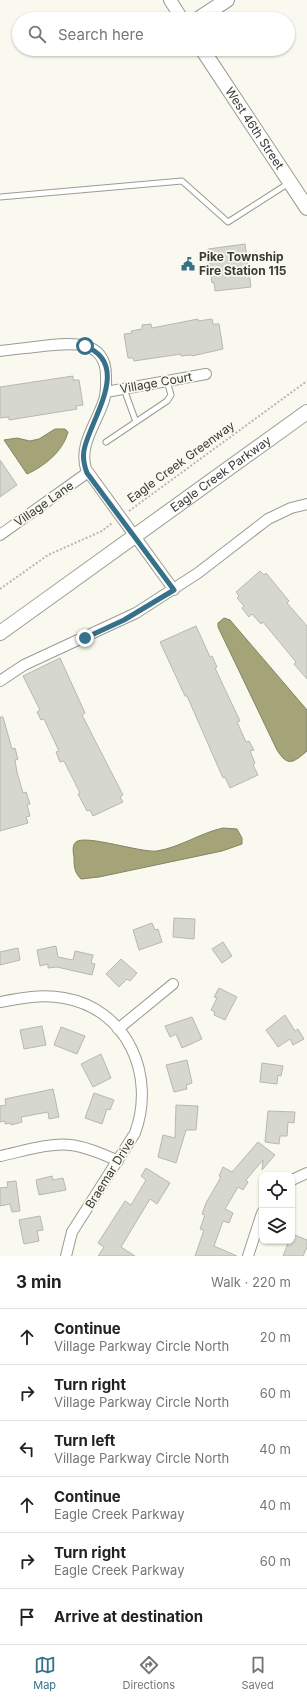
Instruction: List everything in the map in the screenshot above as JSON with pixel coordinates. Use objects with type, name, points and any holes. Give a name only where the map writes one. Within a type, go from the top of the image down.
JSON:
[{"type":"main road","points":[[209,12],[227,0]]},
{"type":"main road","name":"West 46th Street","points":[[207,56],[307,208]]},
{"type":"main road","name":"Eagle Creek Parkway","points":[[0,633],[134,535],[307,412]]},
{"type":"street","points":[[170,0],[178,12]]},
{"type":"street","points":[[0,351],[68,344],[85,346],[96,351],[105,364],[106,392],[84,448],[84,459],[87,473],[174,590]]},
{"type":"street","name":"Village Court","points":[[106,392],[206,374]]},
{"type":"street","name":"Village Lane","points":[[0,535],[87,473]]},
{"type":"street","points":[[0,681],[24,665],[113,625],[174,590],[268,519],[292,508],[307,504]]},
{"type":"street","points":[[118,1029],[173,984]]},
{"type":"street","name":"Braemar Drive","points":[[0,1002],[43,996],[66,998],[96,1011],[118,1029],[131,1047],[141,1073],[143,1095],[137,1128],[118,1161],[72,1232],[66,1256]]},
{"type":"street","points":[[0,1156],[56,1145],[71,1145],[83,1147],[118,1161]]},
{"type":"street","points":[[295,1179],[307,1173]]},
{"type":"street","points":[[248,1256],[259,1222]]},
{"type":"lane","points":[[0,197],[182,181],[228,222],[290,183]]},
{"type":"lane","points":[[106,442],[167,401],[170,395],[167,381]]},
{"type":"lane","points":[[124,389],[136,422]]},
{"type":"path","name":"Eagle Creek Greenway","points":[[0,589],[48,554],[102,531],[307,381]]},
{"type":"shaded area","points":[[55,429],[65,429],[68,432],[66,439],[58,452],[40,467],[27,474],[4,440],[17,438],[30,441],[39,439]]},
{"type":"shaded area","points":[[224,618],[230,620],[307,710],[307,751],[295,760],[288,761],[284,759],[277,750],[218,627],[218,623]]},
{"type":"shaded area","points":[[223,828],[237,829],[242,838],[242,844],[222,851],[99,877],[81,879],[75,869],[73,847],[76,842],[81,840],[90,840],[149,851],[157,851]]},
{"type":"building","points":[[245,244],[251,287],[215,291],[214,282],[212,283],[208,249]]},
{"type":"building","points":[[198,319],[198,321],[212,319],[213,324],[219,324],[223,349],[192,356],[181,356],[181,354],[134,361],[133,358],[128,358],[124,334],[142,329],[142,325],[151,324],[152,328]]},
{"type":"building","points":[[73,376],[73,380],[79,380],[83,405],[76,406],[77,409],[9,420],[9,417],[0,418],[0,387]]},
{"type":"building","points":[[0,460],[17,485],[0,497]]},
{"type":"building","points":[[260,571],[264,575],[266,573],[289,601],[287,603],[307,626],[307,679],[294,664],[296,662],[263,622],[261,624],[252,614],[249,617],[242,608],[244,606],[237,598],[239,596],[236,592]]},
{"type":"building","points":[[196,626],[210,657],[212,656],[217,667],[215,668],[240,721],[237,722],[246,742],[249,741],[254,750],[250,751],[255,763],[253,765],[258,775],[230,788],[225,777],[223,778],[187,696],[185,696],[160,642]]},
{"type":"building","points":[[60,658],[85,713],[82,715],[123,795],[120,797],[123,802],[93,816],[90,810],[87,811],[78,794],[80,793],[64,761],[60,762],[56,752],[59,751],[44,719],[41,720],[37,712],[40,710],[23,676]]},
{"type":"building","points":[[0,717],[3,717],[12,749],[15,748],[18,759],[15,760],[17,772],[23,793],[26,792],[30,804],[27,805],[30,816],[26,817],[28,823],[0,831]]},
{"type":"building","points":[[174,918],[195,919],[194,939],[173,937]]},
{"type":"building","points":[[152,923],[155,930],[158,929],[162,942],[139,950],[133,930]]},
{"type":"building","points":[[223,942],[232,956],[222,963],[212,949]]},
{"type":"building","points":[[56,946],[58,957],[73,960],[75,951],[93,955],[91,963],[95,964],[92,975],[57,967],[48,968],[48,964],[40,966],[37,950]]},
{"type":"building","points":[[18,948],[20,960],[0,965],[0,952]]},
{"type":"building","points":[[121,959],[137,973],[130,981],[127,979],[119,987],[106,974]]},
{"type":"building","points":[[219,988],[237,997],[225,1020],[214,1015],[215,1012],[211,1010],[217,998],[214,997]]},
{"type":"building","points":[[285,1015],[295,1031],[298,1029],[304,1039],[293,1045],[290,1039],[278,1047],[266,1030]]},
{"type":"building","points":[[192,1017],[202,1039],[182,1048],[176,1034],[170,1037],[165,1026]]},
{"type":"building","points":[[42,1026],[46,1045],[24,1049],[20,1030]]},
{"type":"building","points":[[61,1027],[85,1036],[77,1054],[54,1045]]},
{"type":"building","points":[[101,1054],[111,1078],[93,1087],[81,1064]]},
{"type":"building","points":[[187,1060],[192,1083],[186,1085],[187,1089],[174,1092],[166,1065]]},
{"type":"building","points":[[262,1063],[283,1066],[281,1076],[278,1075],[277,1084],[260,1082]]},
{"type":"building","points":[[53,1089],[59,1117],[49,1119],[48,1112],[21,1117],[22,1122],[11,1125],[11,1123],[5,1124],[5,1121],[0,1122],[0,1106],[6,1105],[5,1099]]},
{"type":"building","points":[[94,1093],[114,1100],[110,1110],[107,1109],[102,1124],[85,1118]]},
{"type":"building","points":[[176,1105],[198,1106],[196,1130],[186,1130],[176,1163],[158,1157],[163,1135],[175,1138]]},
{"type":"building","points":[[268,1111],[295,1112],[294,1123],[288,1122],[287,1136],[280,1136],[279,1144],[265,1142]]},
{"type":"building","points":[[258,1142],[275,1155],[262,1170],[263,1160],[246,1180],[248,1182],[243,1190],[238,1187],[225,1209],[233,1213],[229,1223],[223,1221],[214,1246],[237,1256],[195,1256],[204,1230],[200,1229],[205,1215],[202,1214],[206,1203],[221,1177],[219,1176],[223,1167],[232,1172]]},
{"type":"building","points":[[146,1168],[170,1183],[157,1204],[150,1199],[121,1247],[135,1256],[98,1256],[104,1247],[98,1243],[125,1201],[131,1205],[146,1180],[141,1176]]},
{"type":"building","points":[[52,1176],[53,1180],[63,1178],[66,1190],[39,1195],[36,1180]]},
{"type":"building","points":[[16,1181],[20,1211],[12,1212],[10,1204],[0,1206],[0,1188],[8,1187],[7,1182]]},
{"type":"building","points":[[40,1216],[43,1230],[37,1231],[39,1241],[24,1244],[19,1220]]},
{"type":"building","points":[[295,1235],[307,1240],[307,1247],[303,1256],[283,1256],[288,1244],[295,1244]]},
{"type":"place","name":"Pike Township Fire Station 115","points":[[188,264]]},
{"type":"route","points":[[85,346],[96,351],[105,364],[106,371],[106,392],[104,402],[84,448],[84,459],[87,473],[174,590],[124,620],[85,638]]}]
